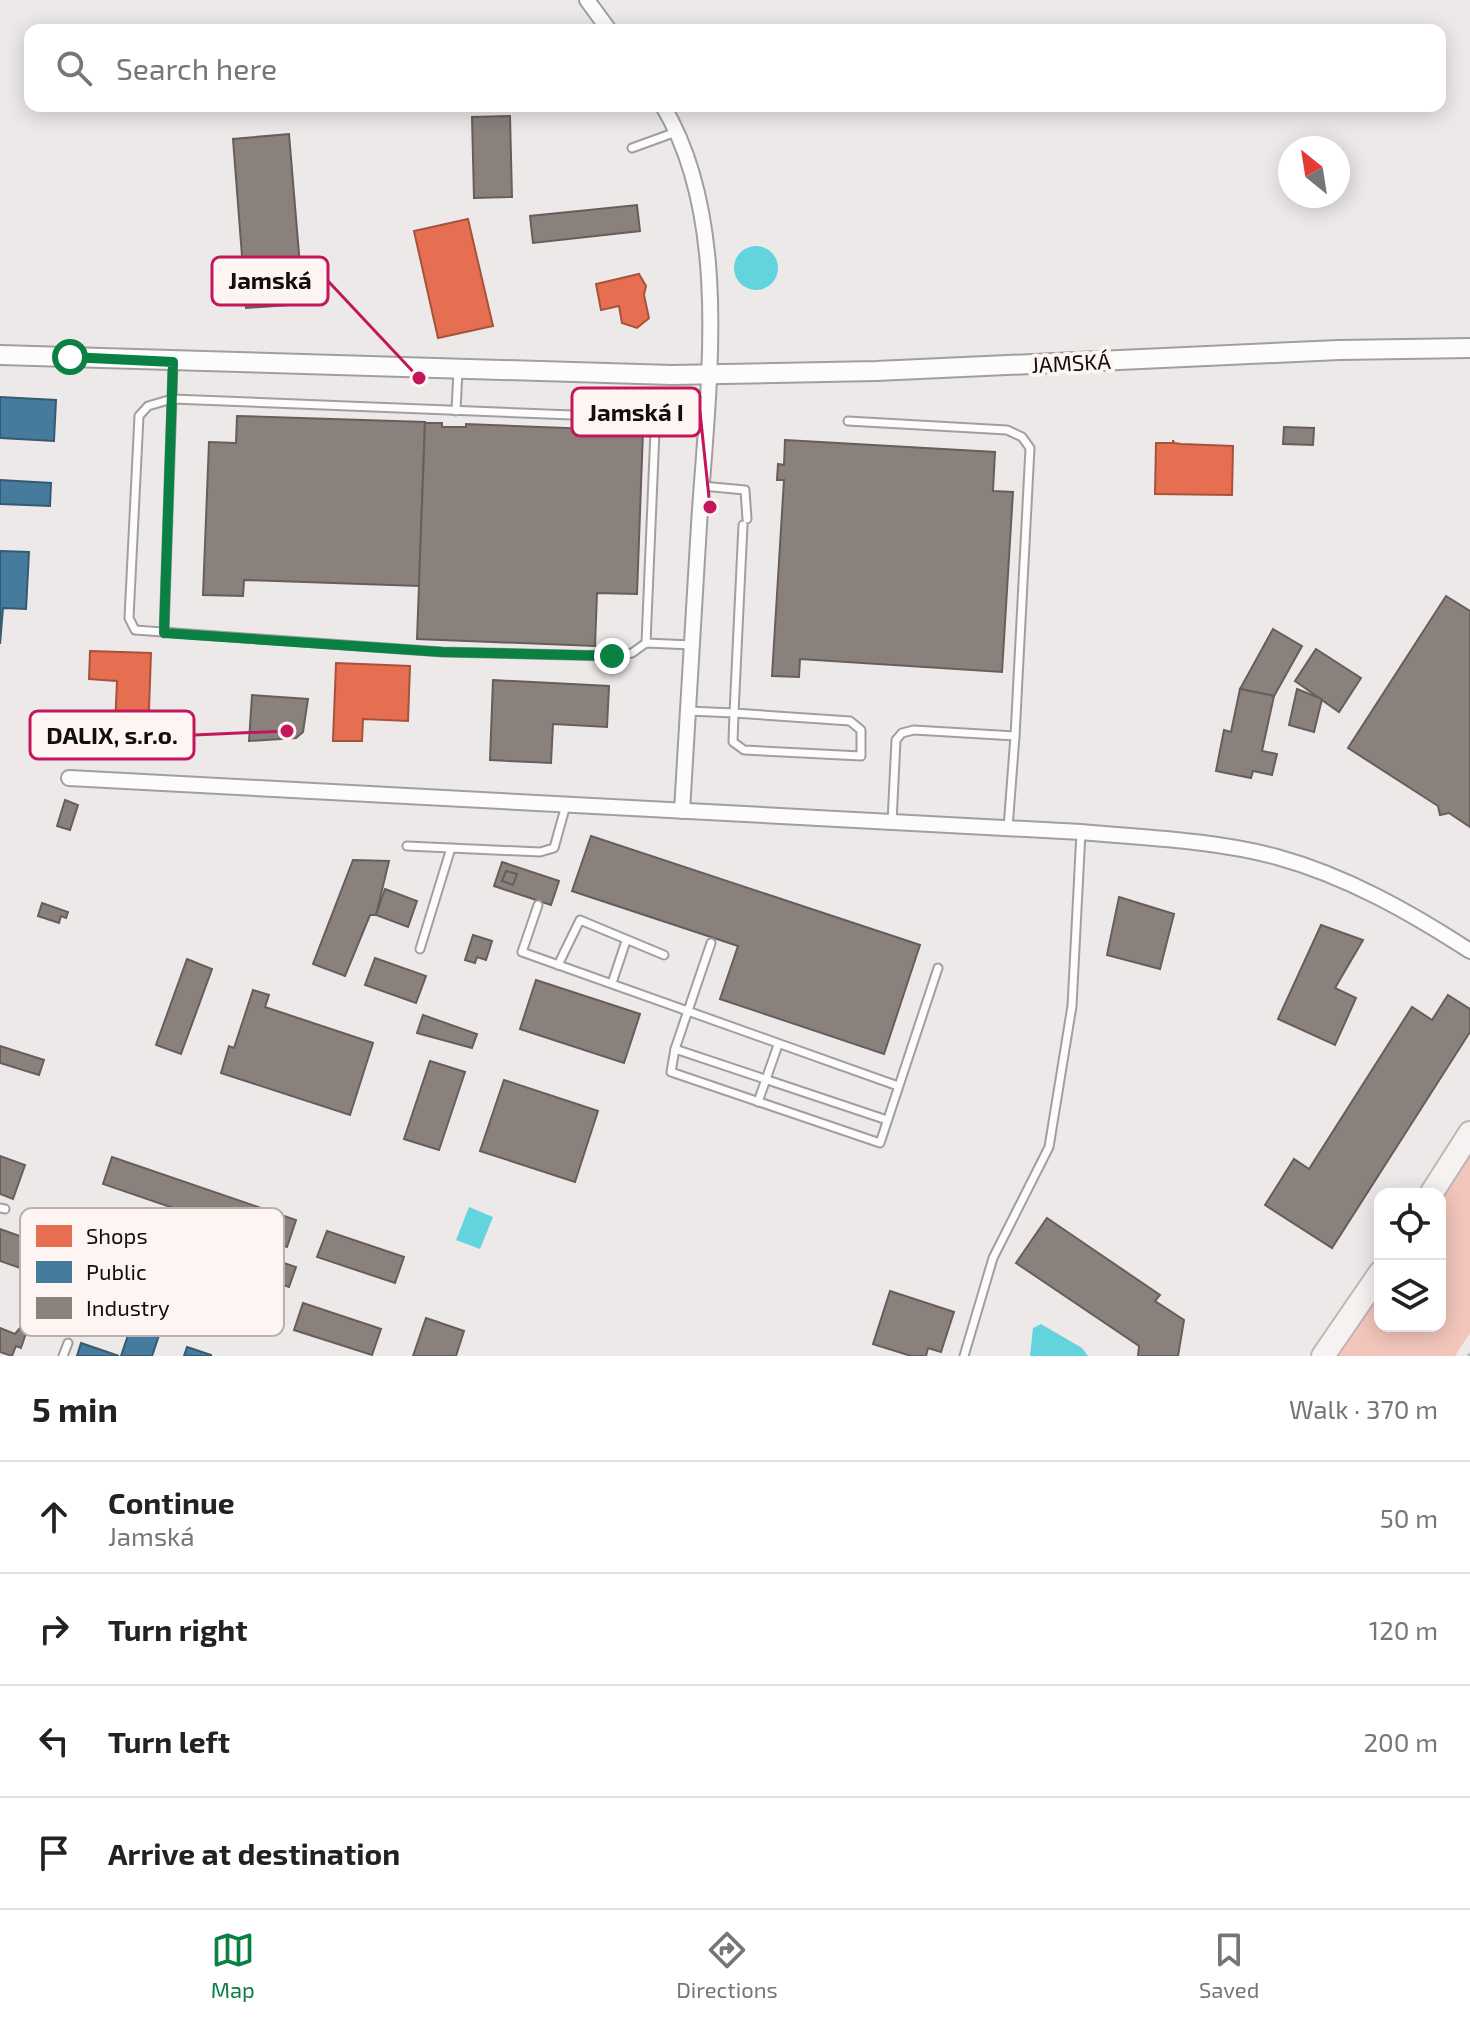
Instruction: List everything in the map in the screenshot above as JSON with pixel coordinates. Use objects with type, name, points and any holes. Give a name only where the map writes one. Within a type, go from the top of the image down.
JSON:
[{"type":"main road","points":[[1435,1188],[1470,1133]]},
{"type":"main road","points":[[1323,1356],[1374,1282]]},
{"type":"street","points":[[587,0],[605,24]]},
{"type":"street","points":[[666,112],[697,192],[707,259],[709,375],[682,811]]},
{"type":"street","name":"JAMSKÁ","points":[[0,355],[709,375],[1339,350],[1470,348]]},
{"type":"street","points":[[69,778],[1081,832],[1193,843],[1275,857],[1346,882],[1405,910],[1470,951]]},
{"type":"lane","points":[[632,148],[676,132]]},
{"type":"lane","points":[[164,633],[173,362]]},
{"type":"lane","points":[[456,411],[458,370]]},
{"type":"lane","points":[[646,643],[653,422],[643,416],[172,399],[148,406],[139,416],[129,618],[135,630],[442,652],[612,656],[632,653],[646,643],[692,645]]},
{"type":"lane","points":[[848,421],[1007,430],[1022,437],[1030,448],[1008,828]]},
{"type":"lane","points":[[688,711],[734,713],[850,721],[861,730],[861,756],[744,750],[733,742],[734,713],[745,522],[745,490],[702,486]]},
{"type":"lane","points":[[892,822],[895,746],[902,733],[914,730],[1015,736]]},
{"type":"lane","points":[[407,846],[540,852],[554,848],[566,805]]},
{"type":"lane","points":[[964,1356],[993,1258],[1049,1147],[1072,1006],[1081,832]]},
{"type":"lane","points":[[420,949],[451,848]]},
{"type":"lane","points":[[538,905],[522,952],[898,1086]]},
{"type":"lane","points":[[558,965],[580,920],[664,955]]},
{"type":"lane","points":[[612,983],[626,941]]},
{"type":"lane","points":[[711,943],[669,1069],[674,1076],[880,1143],[938,968]]},
{"type":"lane","points":[[758,1102],[778,1045]]},
{"type":"lane","points":[[675,1049],[887,1120]]},
{"type":"lane","points":[[63,1356],[68,1343]]},
{"type":"shaded area","points":[[1470,1156],[1470,1333],[1455,1356],[1334,1356],[1374,1299],[1374,1332],[1446,1332],[1446,1192]]},
{"type":"water","points":[[756,246],[772,252],[778,268],[772,284],[756,290],[740,284],[734,268],[740,252]]},
{"type":"water","points":[[469,1207],[493,1217],[480,1249],[456,1240]]},
{"type":"water","points":[[1041,1324],[1082,1348],[1088,1356],[1030,1356],[1033,1328]]},
{"type":"building: Shops","points":[[468,219],[493,326],[438,338],[414,231]]},
{"type":"building: Shops","points":[[639,274],[646,286],[644,295],[649,318],[637,328],[622,323],[619,306],[601,310],[596,284]]},
{"type":"building: Shops","points":[[1173,440],[1181,444],[1233,446],[1232,495],[1155,494],[1156,443],[1173,443]]},
{"type":"building: Shops","points":[[90,651],[151,653],[148,738],[126,737],[126,727],[115,726],[117,681],[89,679]]},
{"type":"building: Shops","points":[[336,663],[410,666],[408,721],[363,719],[362,741],[333,741]]},
{"type":"building: Public","points":[[0,397],[56,400],[54,441],[0,438]]},
{"type":"building: Public","points":[[0,480],[51,483],[50,506],[0,504]]},
{"type":"building: Public","points":[[0,551],[29,552],[26,609],[3,608],[0,644]]},
{"type":"building: Public","points":[[128,1336],[159,1336],[152,1356],[121,1356]]},
{"type":"building: Public","points":[[81,1343],[119,1356],[77,1356]]},
{"type":"building: Public","points":[[187,1347],[211,1355],[211,1356],[184,1356]]},
{"type":"building: Industry","points":[[510,116],[512,197],[474,198],[472,117]]},
{"type":"building: Industry","points":[[289,134],[301,278],[295,279],[303,304],[246,308],[233,139]]},
{"type":"building: Industry","points":[[637,205],[640,231],[533,243],[530,216]]},
{"type":"building: Industry","points":[[237,416],[425,422],[419,586],[244,580],[243,596],[203,595],[209,442],[236,443]]},
{"type":"building: Industry","points":[[425,423],[442,423],[442,427],[466,427],[466,424],[643,431],[637,594],[597,593],[595,646],[417,639]]},
{"type":"building: Industry","points":[[1284,427],[1314,428],[1313,445],[1283,444]]},
{"type":"building: Industry","points":[[785,440],[995,452],[993,491],[1013,492],[1002,672],[800,659],[799,677],[772,676],[784,480],[777,480],[778,464],[784,465]]},
{"type":"building: Industry","points":[[1446,596],[1470,611],[1470,827],[1449,813],[1440,815],[1438,806],[1348,748]]},
{"type":"building: Industry","points":[[1273,629],[1302,646],[1274,696],[1240,689]]},
{"type":"building: Industry","points":[[1316,649],[1361,678],[1339,712],[1295,681]]},
{"type":"building: Industry","points":[[493,680],[609,686],[607,727],[553,724],[551,763],[490,760]]},
{"type":"building: Industry","points":[[1240,689],[1274,696],[1262,751],[1277,754],[1272,775],[1253,771],[1251,778],[1216,771],[1224,730],[1231,732]]},
{"type":"building: Industry","points":[[1297,689],[1322,699],[1314,732],[1289,725]]},
{"type":"building: Industry","points":[[252,695],[308,699],[303,732],[296,738],[249,741]]},
{"type":"building: Industry","points":[[65,800],[78,805],[70,830],[57,826]]},
{"type":"building: Industry","points":[[591,836],[920,945],[884,1054],[720,999],[738,946],[572,891]]},
{"type":"building: Industry","points":[[353,860],[389,861],[376,915],[370,915],[345,976],[313,964]]},
{"type":"building: Industry","points":[[502,862],[559,881],[551,905],[494,886]]},
{"type":"building: Industry","points":[[506,871],[517,874],[513,885],[502,881]]},
{"type":"building: Industry","points":[[385,889],[417,901],[408,927],[376,915]]},
{"type":"building: Industry","points":[[1119,897],[1174,914],[1160,969],[1107,955]]},
{"type":"building: Industry","points":[[42,903],[68,912],[66,918],[61,916],[59,923],[38,916]]},
{"type":"building: Industry","points":[[1321,925],[1363,940],[1335,988],[1356,998],[1335,1045],[1278,1019]]},
{"type":"building: Industry","points":[[473,935],[492,941],[486,960],[477,957],[475,963],[465,960]]},
{"type":"building: Industry","points":[[375,958],[426,976],[416,1003],[365,985]]},
{"type":"building: Industry","points":[[187,959],[212,969],[181,1054],[156,1045]]},
{"type":"building: Industry","points":[[536,980],[640,1014],[624,1063],[520,1029]]},
{"type":"building: Industry","points":[[253,990],[269,995],[265,1007],[373,1043],[350,1115],[221,1073],[229,1046],[234,1048]]},
{"type":"building: Industry","points":[[1448,995],[1470,1009],[1470,1032],[1332,1248],[1265,1205],[1294,1159],[1309,1169],[1412,1007],[1432,1020]]},
{"type":"building: Industry","points":[[423,1015],[477,1034],[472,1048],[417,1033]]},
{"type":"building: Industry","points":[[0,1046],[44,1060],[39,1075],[0,1063]]},
{"type":"building: Industry","points":[[430,1061],[465,1072],[439,1150],[404,1139]]},
{"type":"building: Industry","points":[[504,1080],[598,1111],[575,1182],[480,1151]]},
{"type":"building: Industry","points":[[0,1156],[25,1165],[13,1199],[0,1194]]},
{"type":"building: Industry","points":[[112,1157],[261,1208],[173,1208],[103,1184]]},
{"type":"building: Industry","points":[[284,1216],[296,1220],[287,1247],[284,1246]]},
{"type":"building: Industry","points":[[1047,1218],[1160,1295],[1155,1301],[1184,1320],[1178,1356],[1138,1356],[1139,1346],[1016,1263]]},
{"type":"building: Industry","points":[[0,1229],[20,1236],[20,1268],[0,1261]]},
{"type":"building: Industry","points":[[327,1231],[404,1257],[395,1283],[317,1257]]},
{"type":"building: Industry","points":[[284,1263],[296,1267],[289,1287],[284,1285]]},
{"type":"building: Industry","points":[[890,1291],[954,1312],[941,1352],[928,1348],[926,1356],[911,1356],[873,1344]]},
{"type":"building: Industry","points":[[303,1303],[381,1329],[372,1355],[294,1330]]},
{"type":"building: Industry","points":[[426,1318],[464,1331],[456,1356],[413,1356]]},
{"type":"building: Industry","points":[[0,1328],[15,1334],[20,1328],[20,1336],[25,1336],[21,1348],[16,1346],[12,1356],[0,1352]]},
{"type":"place","name":"Jamská","points":[[419,378]]},
{"type":"place","name":"Jamská I","points":[[710,507]]},
{"type":"place","name":"DALIX, s.r.o.","points":[[287,731]]},
{"type":"route","points":[[70,357],[173,362],[164,633],[442,652],[612,656]]}]
